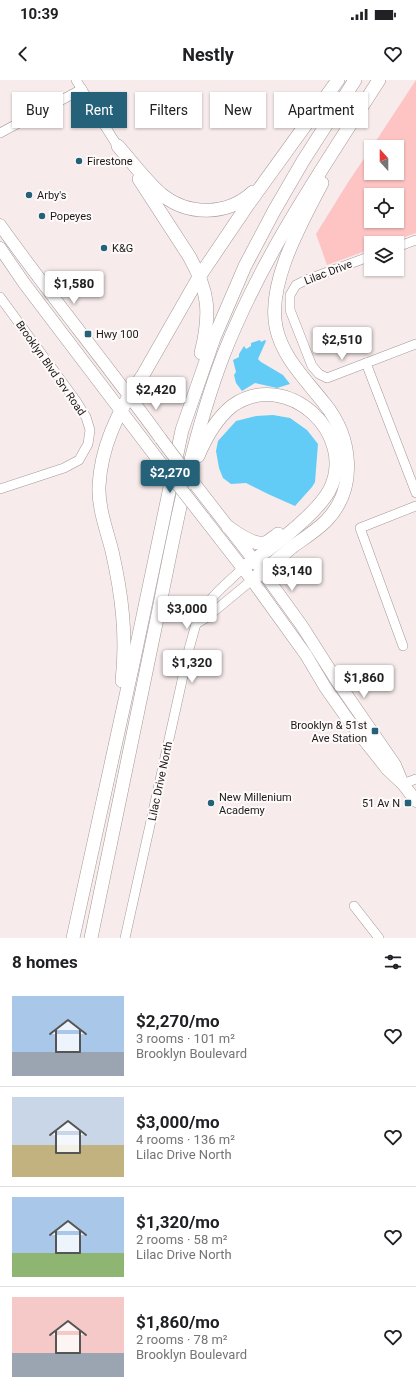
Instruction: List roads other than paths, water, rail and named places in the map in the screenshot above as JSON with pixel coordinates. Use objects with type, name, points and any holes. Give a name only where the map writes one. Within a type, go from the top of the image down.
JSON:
[{"type":"highway","points":[[116,739],[124,661],[123,611],[120,587],[102,508],[99,487],[104,451],[121,411],[200,277],[262,184],[338,80]]},
{"type":"highway","points":[[182,430],[214,338],[245,266],[274,211],[303,161],[355,80]]},
{"type":"highway","points":[[368,97],[379,80]]},
{"type":"highway","points":[[91,938],[178,514],[199,428],[224,355],[263,268],[291,218],[348,128]]},
{"type":"highway","points":[[252,580],[326,521],[343,493],[346,481],[348,469],[347,457],[339,426],[328,407],[286,354],[278,334],[275,313],[280,278],[293,240],[351,128]]},
{"type":"highway","points":[[118,146],[160,193],[186,207],[206,211],[223,208],[246,198],[262,184]]},
{"type":"highway","points":[[73,938],[182,430],[206,331],[206,297],[200,277],[189,256],[139,179]]},
{"type":"highway","points":[[178,514],[197,457],[212,428],[232,407],[246,400],[263,395],[279,396],[298,401],[315,415],[325,428],[332,442],[336,468],[332,484],[321,502],[299,524],[243,568]]},
{"type":"highway","points":[[228,527],[250,540],[264,543],[321,502]]},
{"type":"main road","points":[[0,225],[41,282],[130,396],[302,626],[337,681],[395,765],[403,784]]},
{"type":"main road","points":[[0,248],[24,283],[121,411],[252,580],[306,655],[325,687],[349,721],[387,769],[403,784],[416,801]]},
{"type":"street","points":[[76,80],[139,179]]},
{"type":"street","points":[[0,133],[82,89]]},
{"type":"street","points":[[404,244],[416,240]]},
{"type":"street","name":"Lilac Drive","points":[[364,259],[296,285],[290,295],[290,310],[312,366],[319,374],[327,378],[366,363]]},
{"type":"street","name":"Brooklyn Blvd Srv Road","points":[[0,297],[86,418],[90,430],[88,444],[79,460],[64,468],[0,489]]},
{"type":"street","points":[[416,344],[366,363],[416,493]]},
{"type":"street","points":[[403,646],[360,528],[416,506]]},
{"type":"street","name":"Lilac Drive North","points":[[125,938],[187,656],[196,624],[202,610],[217,591],[243,568]]},
{"type":"street","points":[[196,624],[206,618],[252,580]]},
{"type":"street","points":[[403,784],[416,779]]},
{"type":"street","points":[[354,906],[379,938]]},
{"type":"water","points":[[260,340],[261,342],[266,341],[258,359],[283,375],[290,384],[277,388],[255,383],[242,391],[236,383],[234,375],[236,372],[233,360],[239,357],[239,354],[244,346],[246,349],[251,346],[251,343]]},
{"type":"water","points":[[273,415],[290,418],[307,430],[318,444],[315,482],[295,506],[246,483],[231,484],[223,478],[219,468],[216,451],[218,441],[236,421],[256,416]]},
{"type":"place","name":"Firestone","points":[[79,161]]},
{"type":"place","name":"Arby's","points":[[29,195]]},
{"type":"place","name":"Popeyes","points":[[42,216]]},
{"type":"place","name":"K&G","points":[[104,248]]},
{"type":"place","name":"Hwy 100","points":[[88,334]]},
{"type":"place","name":"Brooklyn & 51st Ave Station","points":[[375,731]]},
{"type":"place","name":"New Millenium Academy","points":[[211,803]]},
{"type":"place","name":"51 Av N","points":[[408,803]]}]
